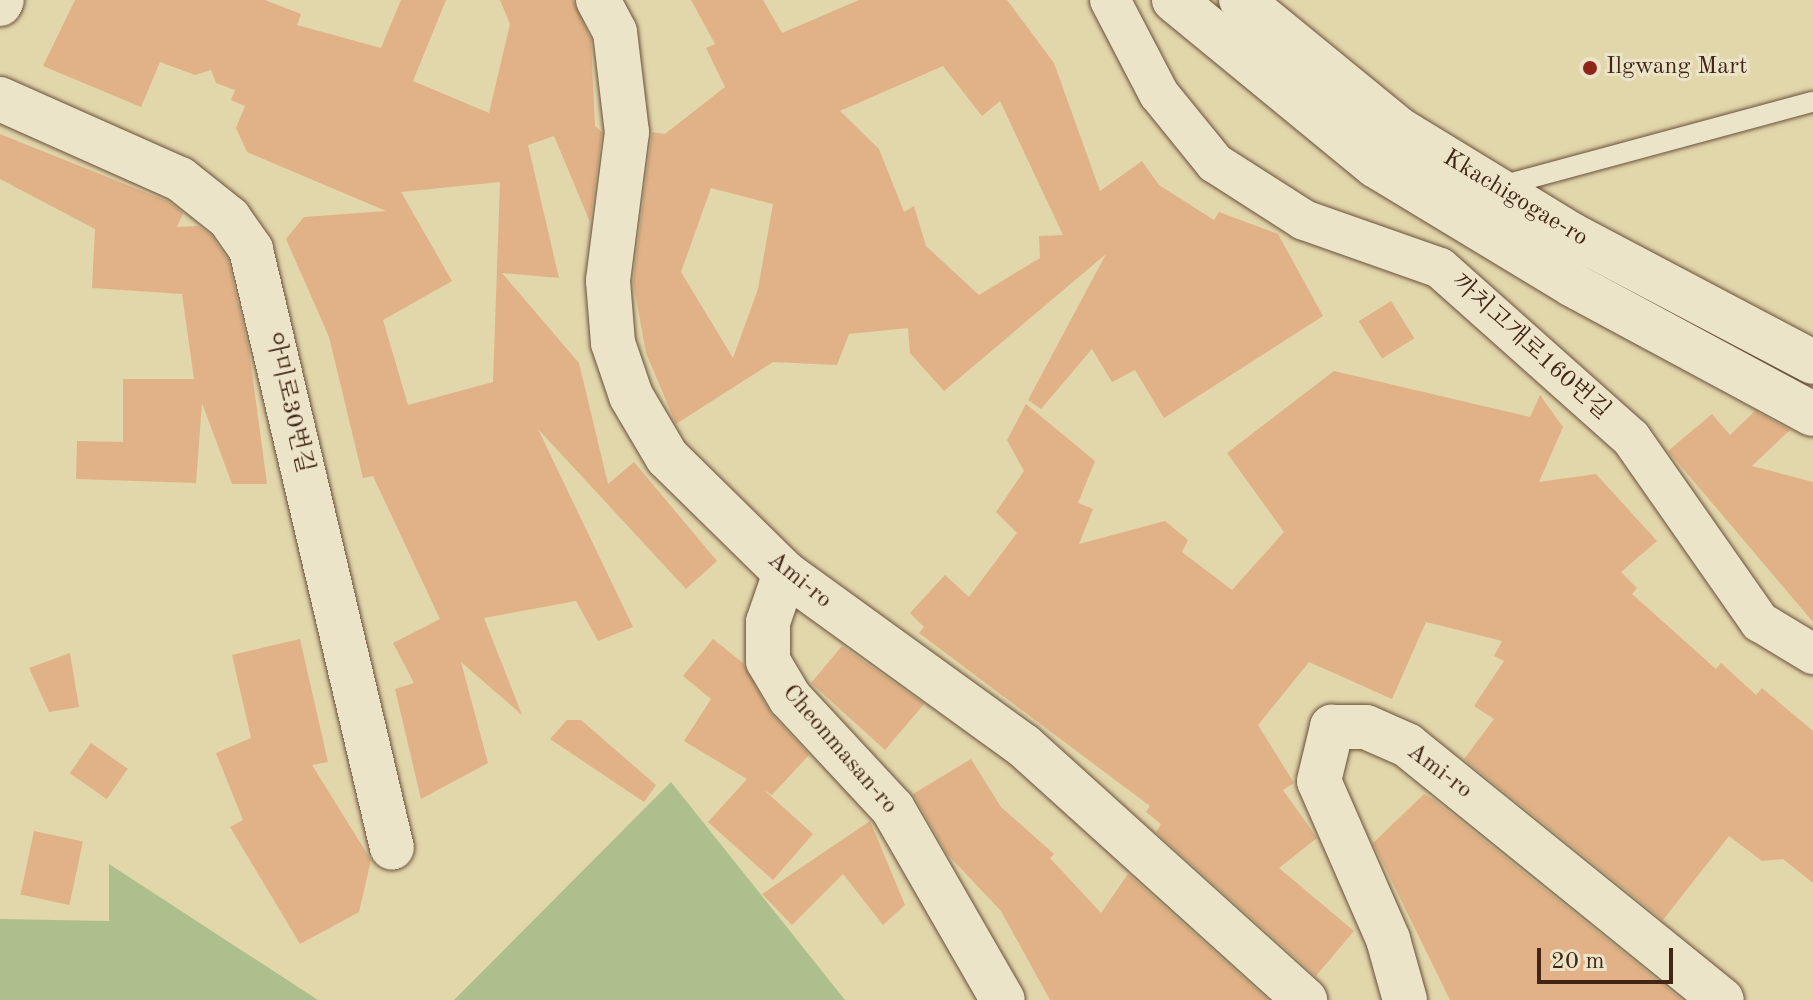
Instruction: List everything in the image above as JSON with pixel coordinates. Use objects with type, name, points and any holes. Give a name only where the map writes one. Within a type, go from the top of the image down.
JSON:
[{"type":"street","name":"Ami-ro","points":[[598,0],[615,32],[627,132],[608,281],[613,343],[631,396],[667,457],[785,573],[1024,746],[1305,1000]]},
{"type":"street","name":"까치고개로160번길","points":[[1110,0],[1159,94],[1215,163],[1304,220],[1440,268],[1631,438],[1760,622],[1813,654]]},
{"type":"street","points":[[1174,0],[1376,166],[1573,285],[1813,414]]},
{"type":"street","name":"Kkachigogae-ro","points":[[1241,0],[1400,130],[1572,235],[1813,362]]},
{"type":"street","name":"아미로30번길","points":[[0,99],[180,179],[229,218],[251,250],[392,848]]},
{"type":"street","name":"Cheonmasan-ro","points":[[785,573],[768,622],[768,661],[790,698],[893,809],[1003,1000]]},
{"type":"street","name":"Ami-ro","points":[[1405,1000],[1388,939],[1319,781],[1332,727],[1366,727],[1407,745],[1722,1000]]},
{"type":"lane","points":[[1497,187],[1813,102]]},
{"type":"green space","points":[[671,782],[845,1000],[454,1000]]},
{"type":"green space","points":[[109,864],[318,1000],[0,1000],[0,919],[109,921]]},
{"type":"building","points":[[75,0],[265,0],[301,14],[297,25],[381,48],[401,0],[446,0],[413,81],[489,113],[510,24],[500,0],[573,0],[591,40],[595,126],[602,132],[590,222],[554,136],[528,145],[559,278],[502,273],[579,363],[608,484],[634,462],[717,561],[686,589],[538,429],[633,627],[598,641],[576,601],[484,618],[522,715],[461,662],[488,763],[421,799],[395,689],[414,683],[393,643],[440,619],[373,476],[363,478],[329,337],[286,239],[304,217],[386,211],[247,152],[236,128],[245,106],[231,100],[235,90],[216,83],[211,70],[195,75],[160,62],[141,107],[43,66]],"holes":[[[500,182],[493,382],[408,405],[383,320],[452,281],[401,192]]]},
{"type":"building","points":[[691,0],[763,0],[782,33],[859,0],[1007,0],[1054,63],[1100,191],[1142,161],[1159,185],[1214,220],[1219,212],[1278,234],[1323,316],[1164,418],[1135,370],[1112,382],[1092,349],[1041,409],[1028,400],[1106,254],[944,391],[910,353],[908,328],[849,334],[837,365],[773,362],[676,424],[646,353],[633,282],[652,132],[665,134],[725,87],[706,48],[715,44]],"holes":[[[943,66],[982,116],[1000,101],[1063,235],[1039,236],[1040,258],[979,295],[926,246],[914,206],[904,212],[879,149],[840,111]],[[711,188],[773,204],[758,289],[733,358],[681,272]]]},
{"type":"building","points":[[0,134],[167,201],[183,213],[177,227],[198,226],[211,235],[228,260],[249,350],[267,484],[232,484],[202,403],[196,483],[76,479],[77,441],[123,442],[123,379],[194,379],[182,294],[92,288],[95,229],[0,179]]},
{"type":"building","points":[[1391,301],[1414,338],[1382,358],[1359,321]]},
{"type":"building","points":[[1334,371],[1530,417],[1540,395],[1563,427],[1539,482],[1596,474],[1657,541],[1621,572],[1637,588],[1632,594],[1716,669],[1721,663],[1756,695],[1762,688],[1813,731],[1813,883],[1783,859],[1762,861],[1729,836],[1663,920],[1464,759],[1494,719],[1474,706],[1504,661],[1494,656],[1502,641],[1426,622],[1392,699],[1309,662],[1258,725],[1294,783],[1283,790],[1317,838],[1279,868],[1354,931],[1316,976],[1156,832],[1161,824],[1146,812],[1150,806],[919,633],[924,627],[910,613],[945,575],[969,597],[1017,533],[996,512],[1024,471],[1007,440],[1026,404],[1095,461],[1078,503],[1093,509],[1079,544],[1165,521],[1188,540],[1182,552],[1232,590],[1284,532],[1227,453]]},
{"type":"building","points":[[1755,411],[1790,430],[1752,466],[1813,482],[1813,622],[1668,451],[1712,414],[1730,435]]},
{"type":"building","points":[[300,639],[328,762],[312,765],[371,860],[359,912],[300,944],[230,827],[243,820],[216,753],[251,738],[232,655]]},
{"type":"building","points":[[713,639],[743,663],[769,711],[809,755],[772,795],[764,790],[813,834],[773,880],[708,822],[747,779],[684,741],[711,699],[683,676]]},
{"type":"building","points":[[842,646],[924,704],[885,750],[811,683]]},
{"type":"building","points":[[70,653],[79,707],[49,712],[29,668]]},
{"type":"building","points":[[567,720],[581,720],[656,785],[644,802],[550,739]]},
{"type":"building","points":[[91,743],[128,769],[107,799],[70,773]]},
{"type":"building","points":[[971,759],[1001,807],[1054,854],[1050,858],[1101,913],[1128,874],[1268,1000],[1050,1000],[1001,911],[948,855],[913,794]]},
{"type":"building","points":[[1424,794],[1682,1000],[1450,1000],[1373,843]]},
{"type":"building","points":[[870,821],[905,905],[883,925],[843,874],[792,925],[762,894]]},
{"type":"building","points":[[34,831],[83,841],[69,905],[20,895]]},
{"type":"place","name":"Ilgwang Mart","points":[[1590,68]]}]
